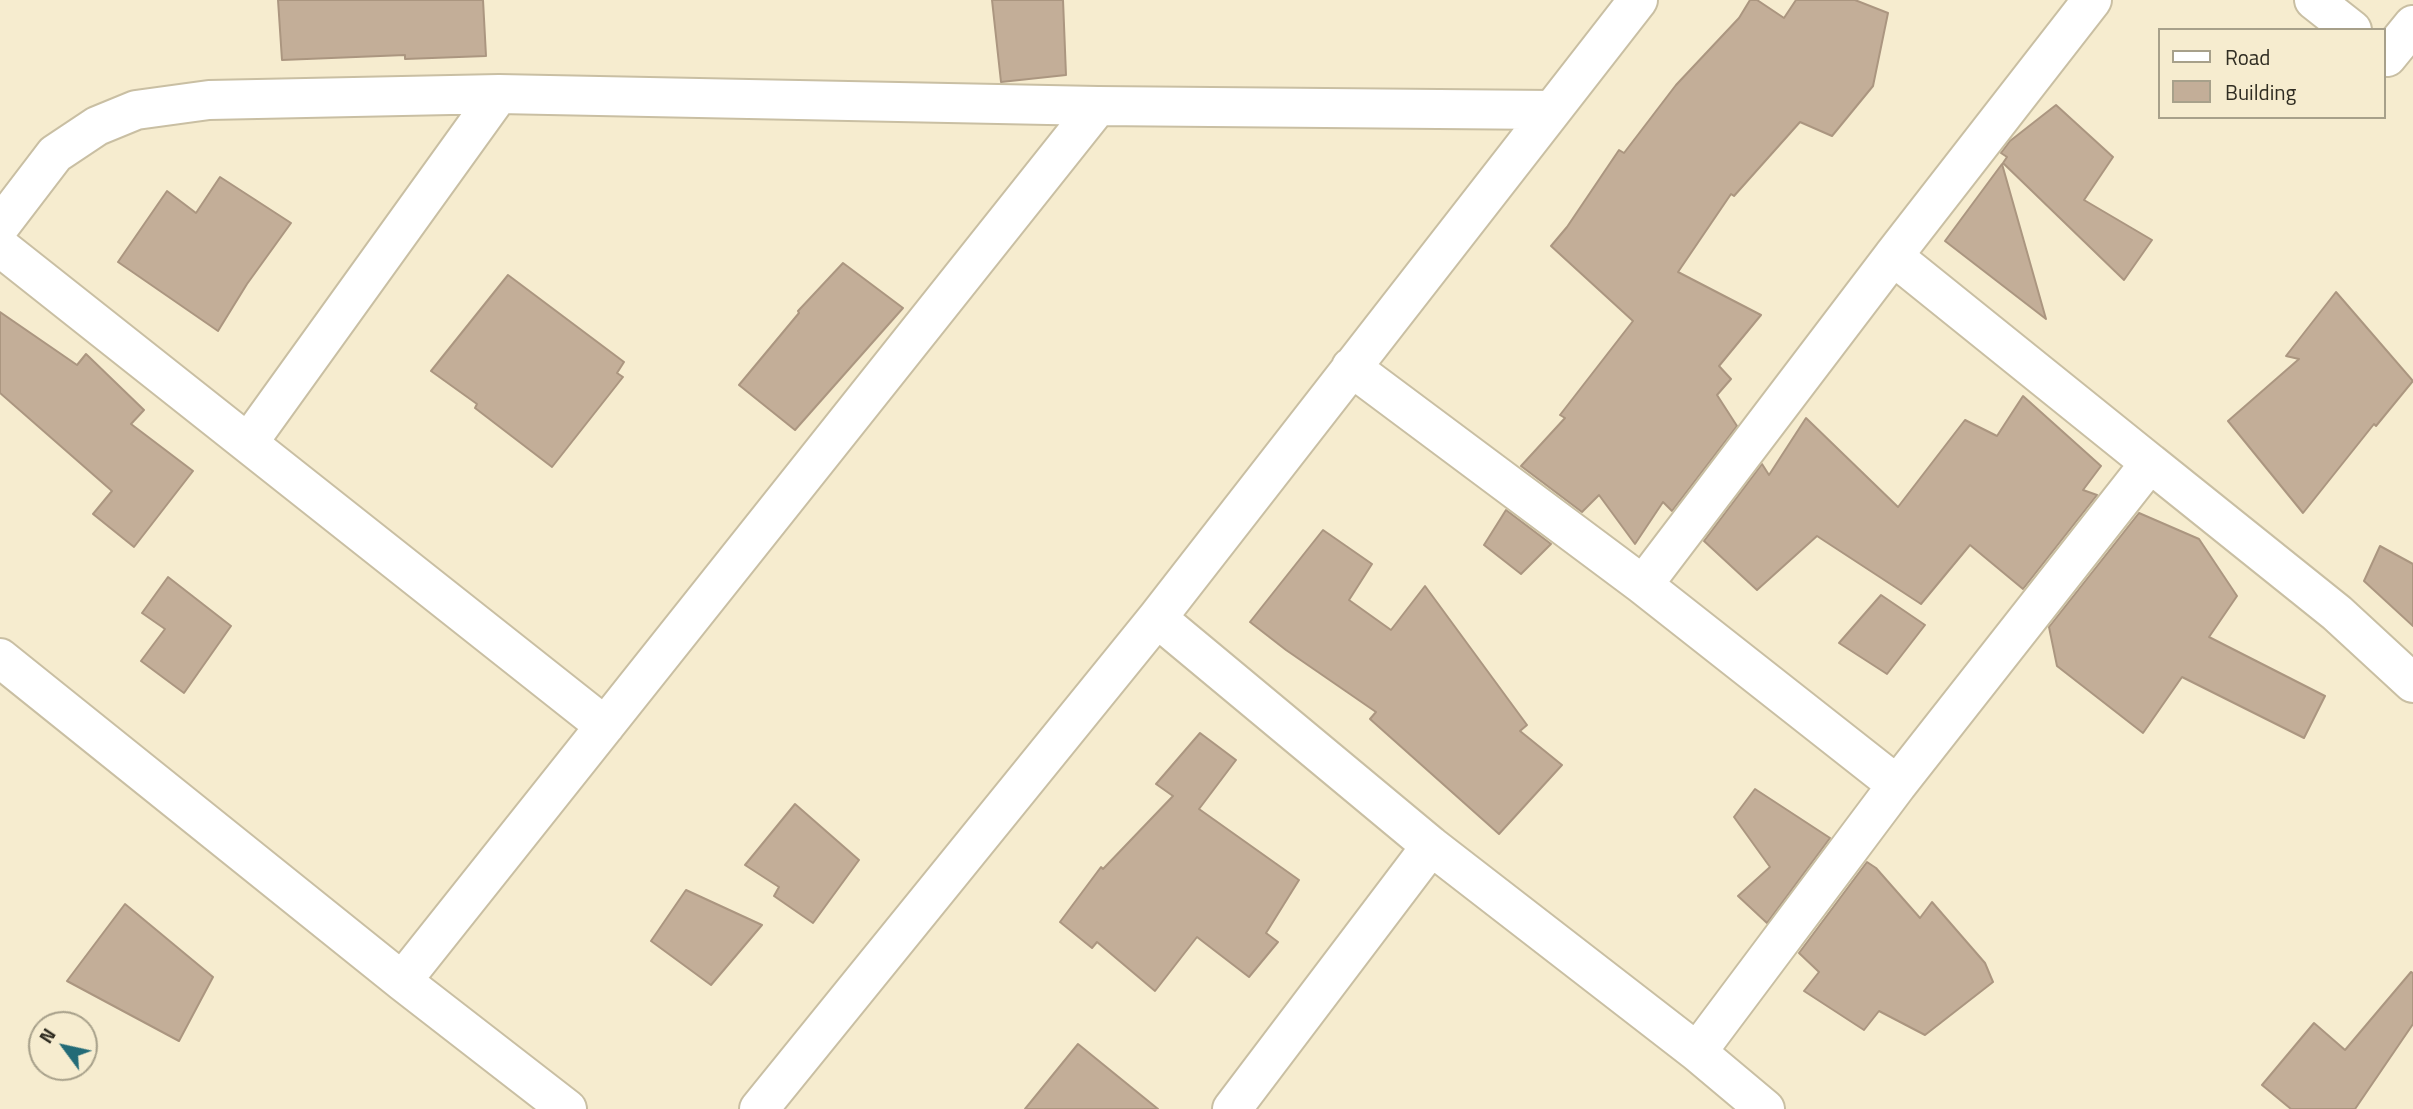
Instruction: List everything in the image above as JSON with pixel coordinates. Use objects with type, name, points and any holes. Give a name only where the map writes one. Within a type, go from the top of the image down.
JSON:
[{"type":"street","points":[[758,1109],[1157,618],[1638,0]]},
{"type":"street","points":[[1643,585],[2092,0]]},
{"type":"street","points":[[2314,0],[2349,28]]},
{"type":"street","points":[[2394,63],[2413,25]]},
{"type":"street","points":[[0,226],[55,154],[97,126],[136,110],[209,100],[499,94],[1098,106],[1552,110]]},
{"type":"street","points":[[248,443],[499,94]]},
{"type":"street","points":[[402,981],[1098,106]]},
{"type":"street","points":[[0,247],[605,726]]},
{"type":"street","points":[[1893,256],[2337,612],[2413,683]]},
{"type":"street","points":[[1351,367],[1643,585],[1897,785]]},
{"type":"street","points":[[1697,1052],[1897,785],[2150,463]]},
{"type":"street","points":[[1157,618],[1431,846],[1697,1052],[1765,1109]]},
{"type":"street","points":[[0,658],[402,981],[567,1109]]},
{"type":"street","points":[[1232,1109],[1431,846]]},
{"type":"building","points":[[278,0],[483,0],[486,56],[405,59],[405,55],[282,60]]},
{"type":"building","points":[[992,0],[1063,0],[1066,75],[1001,82]]},
{"type":"building","points":[[1750,0],[1757,0],[1784,18],[1796,0],[1855,0],[1888,13],[1873,86],[1832,136],[1800,122],[1734,196],[1731,194],[1678,272],[1761,315],[1719,366],[1731,379],[1717,395],[1737,426],[1672,511],[1663,502],[1635,544],[1599,495],[1582,512],[1521,466],[1565,418],[1560,415],[1633,321],[1551,246],[1619,150],[1624,153],[1676,85],[1739,18]]},
{"type":"building","points":[[2056,105],[2113,157],[2084,200],[2152,240],[2124,280],[2003,163],[2007,157],[2001,153],[2010,141]]},
{"type":"building","points":[[2002,164],[2046,319],[1945,241]]},
{"type":"building","points":[[220,177],[291,223],[247,284],[218,331],[118,262],[167,191],[196,213]]},
{"type":"building","points":[[843,263],[903,308],[795,430],[739,385],[798,311]]},
{"type":"building","points":[[508,275],[624,362],[617,373],[623,377],[552,467],[475,408],[477,404],[431,371]]},
{"type":"building","points":[[2336,292],[2413,381],[2376,426],[2374,424],[2303,513],[2228,421],[2299,359],[2286,356]]},
{"type":"building","points":[[0,312],[77,365],[86,354],[144,410],[131,424],[193,471],[134,547],[93,514],[112,491],[0,393]]},
{"type":"building","points":[[2023,396],[2101,466],[2083,490],[2097,495],[2023,589],[1970,545],[1921,604],[1817,536],[1757,590],[1704,541],[1762,464],[1769,475],[1806,418],[1898,507],[1965,420],[1997,436]]},
{"type":"building","points":[[1506,510],[1551,544],[1521,574],[1484,545]]},
{"type":"building","points":[[2139,513],[2199,539],[2237,596],[2209,637],[2325,696],[2304,738],[2182,677],[2143,733],[2057,666],[2049,627]]},
{"type":"building","points":[[1323,530],[1372,564],[1349,600],[1391,630],[1425,586],[1527,725],[1520,731],[1562,765],[1499,834],[1370,719],[1376,712],[1250,622]]},
{"type":"building","points":[[2380,546],[2413,564],[2413,626],[2364,581]]},
{"type":"building","points":[[168,577],[231,626],[184,693],[141,661],[165,629],[142,613]]},
{"type":"building","points":[[1881,595],[1925,625],[1887,674],[1839,643]]},
{"type":"building","points":[[1200,733],[1236,760],[1199,809],[1299,880],[1266,933],[1278,942],[1249,977],[1197,937],[1155,991],[1097,942],[1092,948],[1060,922],[1101,867],[1103,869],[1173,796],[1156,784]]},
{"type":"building","points":[[1755,789],[1830,838],[1767,923],[1738,896],[1770,867],[1734,817]]},
{"type":"building","points":[[795,804],[859,860],[813,923],[774,896],[779,887],[745,865]]},
{"type":"building","points":[[1867,862],[1876,868],[1920,918],[1932,902],[1985,963],[1993,982],[1925,1035],[1879,1011],[1864,1030],[1804,991],[1819,972],[1799,953]]},
{"type":"building","points":[[686,890],[762,925],[711,985],[651,941]]},
{"type":"building","points":[[125,904],[213,977],[179,1041],[67,981]]},
{"type":"building","points":[[2411,972],[2413,1024],[2355,1109],[2291,1109],[2262,1085],[2314,1023],[2345,1050]]},
{"type":"building","points":[[1078,1044],[1158,1109],[1025,1109]]}]
